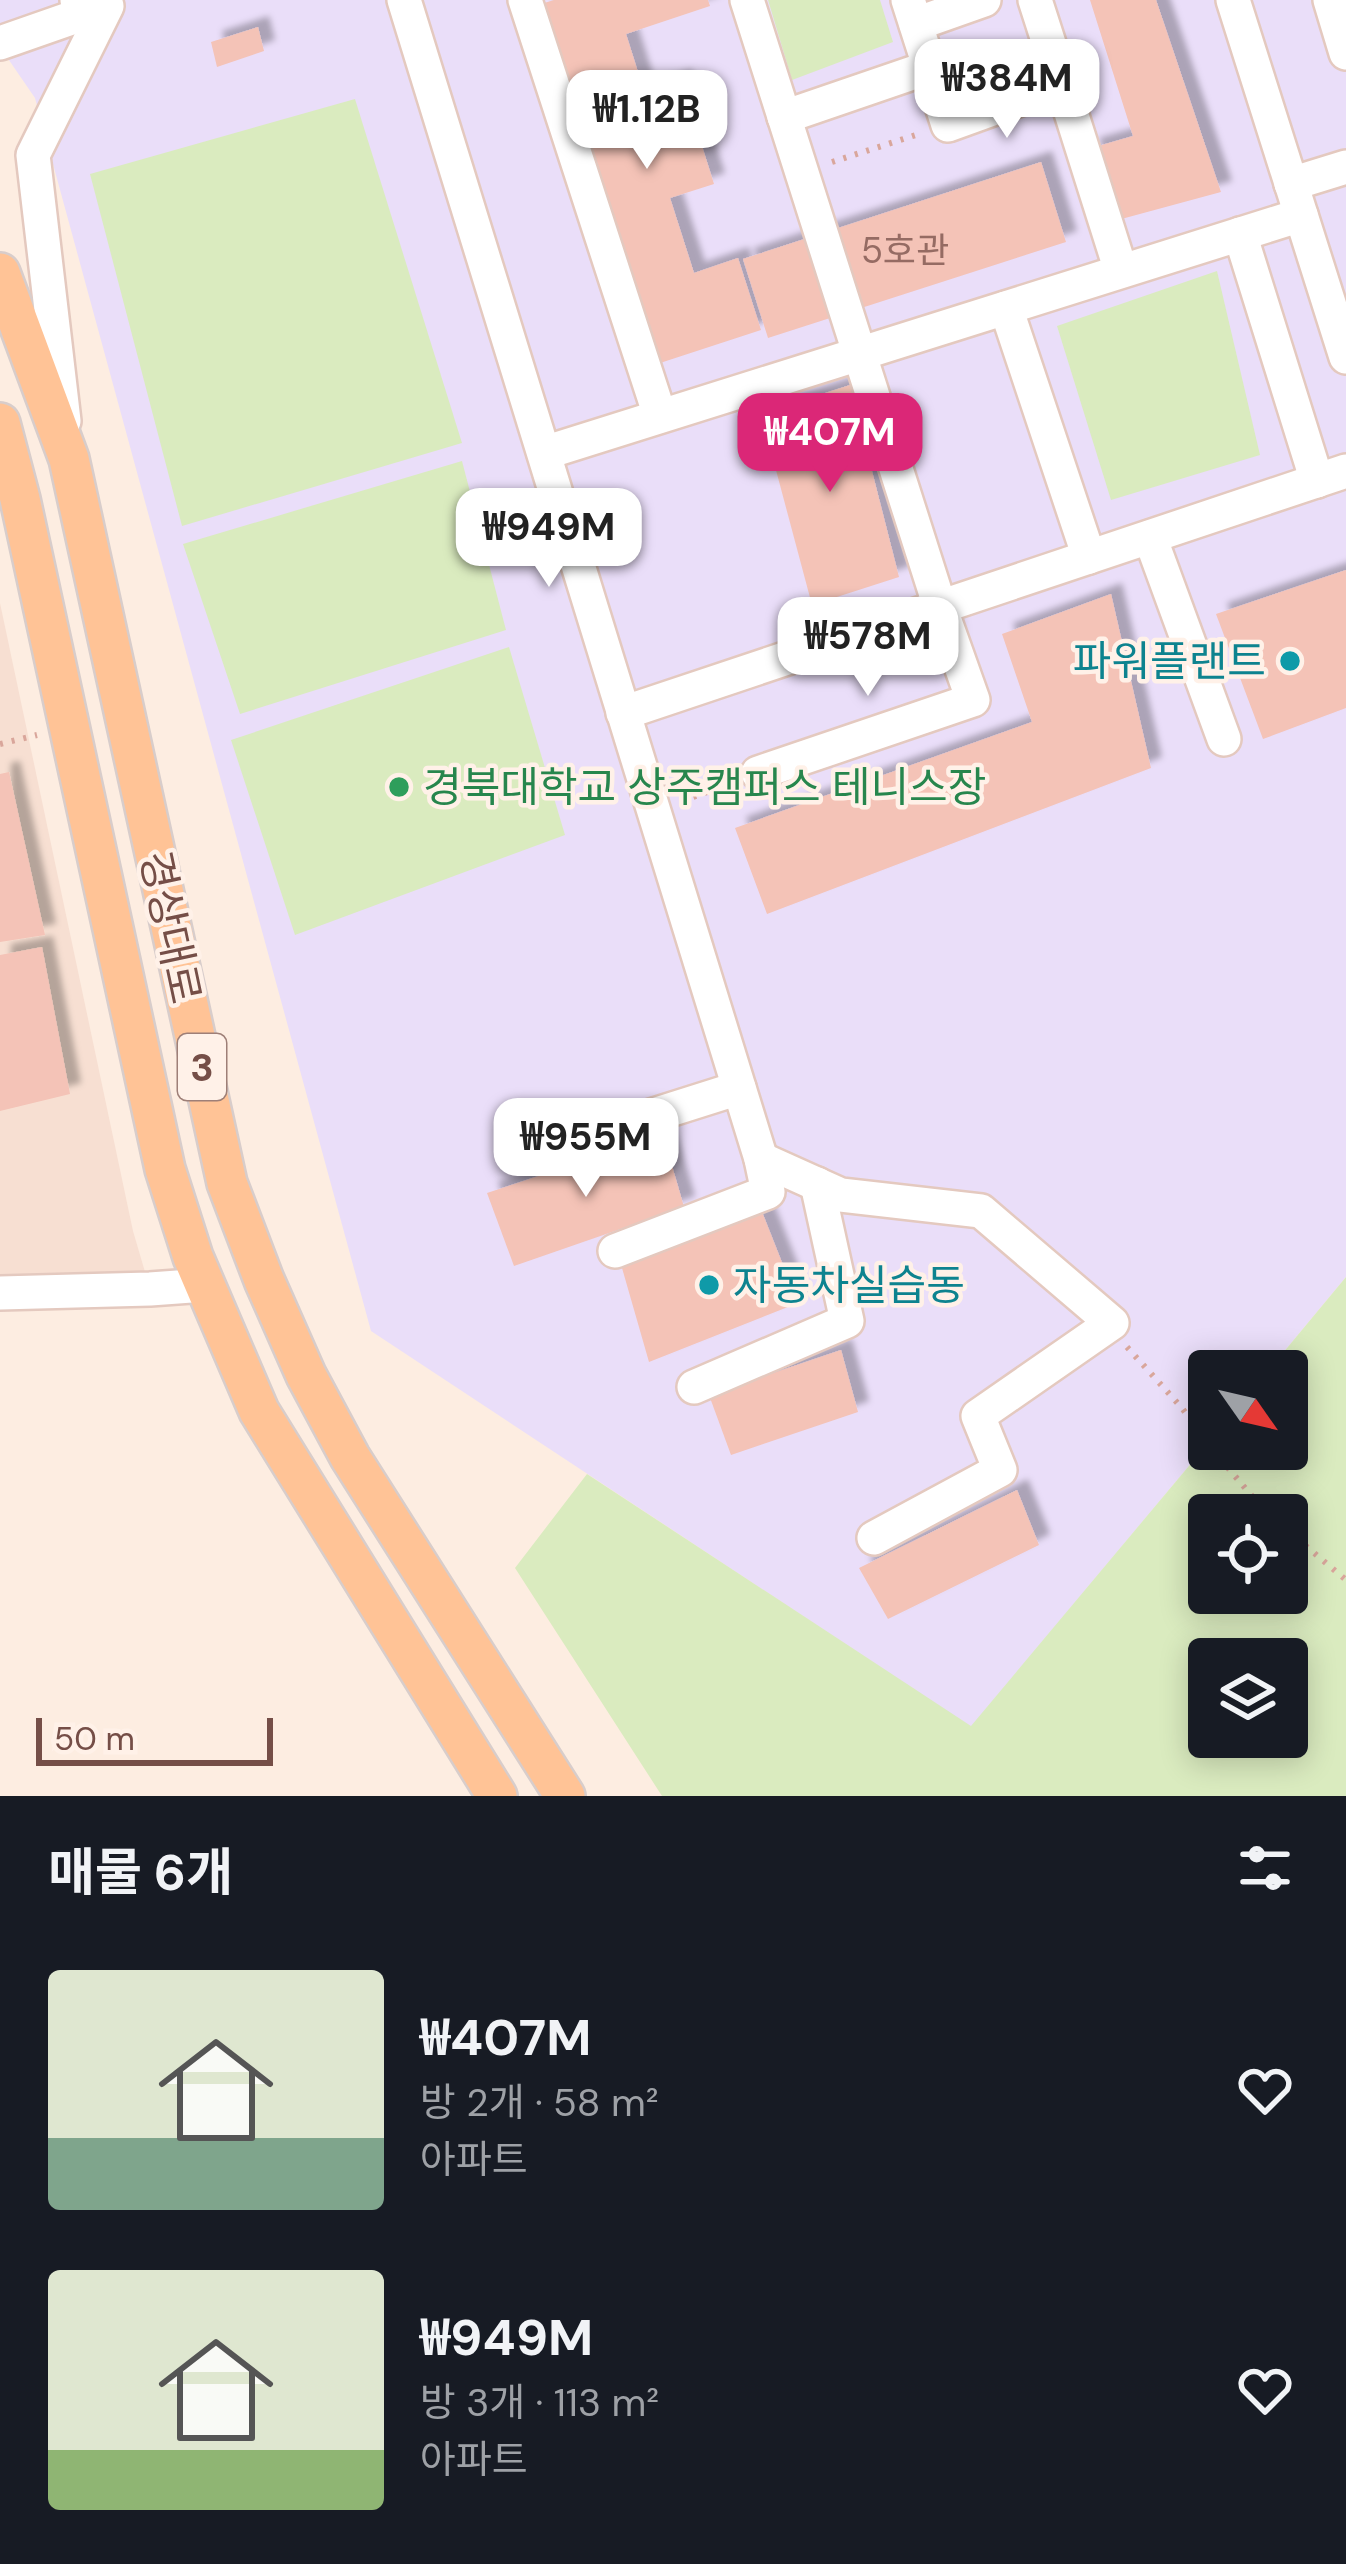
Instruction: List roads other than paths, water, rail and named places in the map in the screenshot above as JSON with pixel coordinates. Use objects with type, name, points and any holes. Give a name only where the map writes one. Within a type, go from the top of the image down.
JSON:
[{"type":"main road","name":"경상대로","points":[[0,273],[69,459],[234,1203],[305,1375],[350,1457],[565,1796]]},
{"type":"main road","name":"경상대로","points":[[0,422],[165,1169],[205,1285],[259,1411],[497,1796]]},
{"type":"street","points":[[404,0],[768,1192],[615,1251]]},
{"type":"street","points":[[525,0],[660,416]]},
{"type":"street","points":[[747,0],[973,700],[758,773]]},
{"type":"street","points":[[984,0],[912,12],[948,125],[1062,84]]},
{"type":"street","points":[[1035,0],[1121,271]]},
{"type":"street","points":[[1233,0],[1346,357]]},
{"type":"street","points":[[1330,0],[1346,53]]},
{"type":"street","points":[[0,43],[103,2]]},
{"type":"street","points":[[69,459],[33,155],[103,2]]},
{"type":"street","points":[[784,117],[930,67]]},
{"type":"street","points":[[544,453],[1240,233],[1346,166]]},
{"type":"street","points":[[623,713],[1332,476],[1240,233]]},
{"type":"street","points":[[1006,308],[1089,557]]},
{"type":"street","points":[[1150,537],[1223,739]]},
{"type":"street","points":[[524,1156],[739,1088]]},
{"type":"street","points":[[761,1159],[841,1195],[981,1211],[1112,1322],[977,1415],[1000,1470],[874,1538]]},
{"type":"street","points":[[694,1387],[847,1321],[817,1184]]},
{"type":"street","points":[[0,1293],[205,1285]]},
{"type":"place","name":"파워플랜트","points":[[1290,661]]},
{"type":"place","name":"경북대학교 상주캠퍼스 테니스장","points":[[399,787]]},
{"type":"place","name":"자동차실습동","points":[[709,1285]]}]
